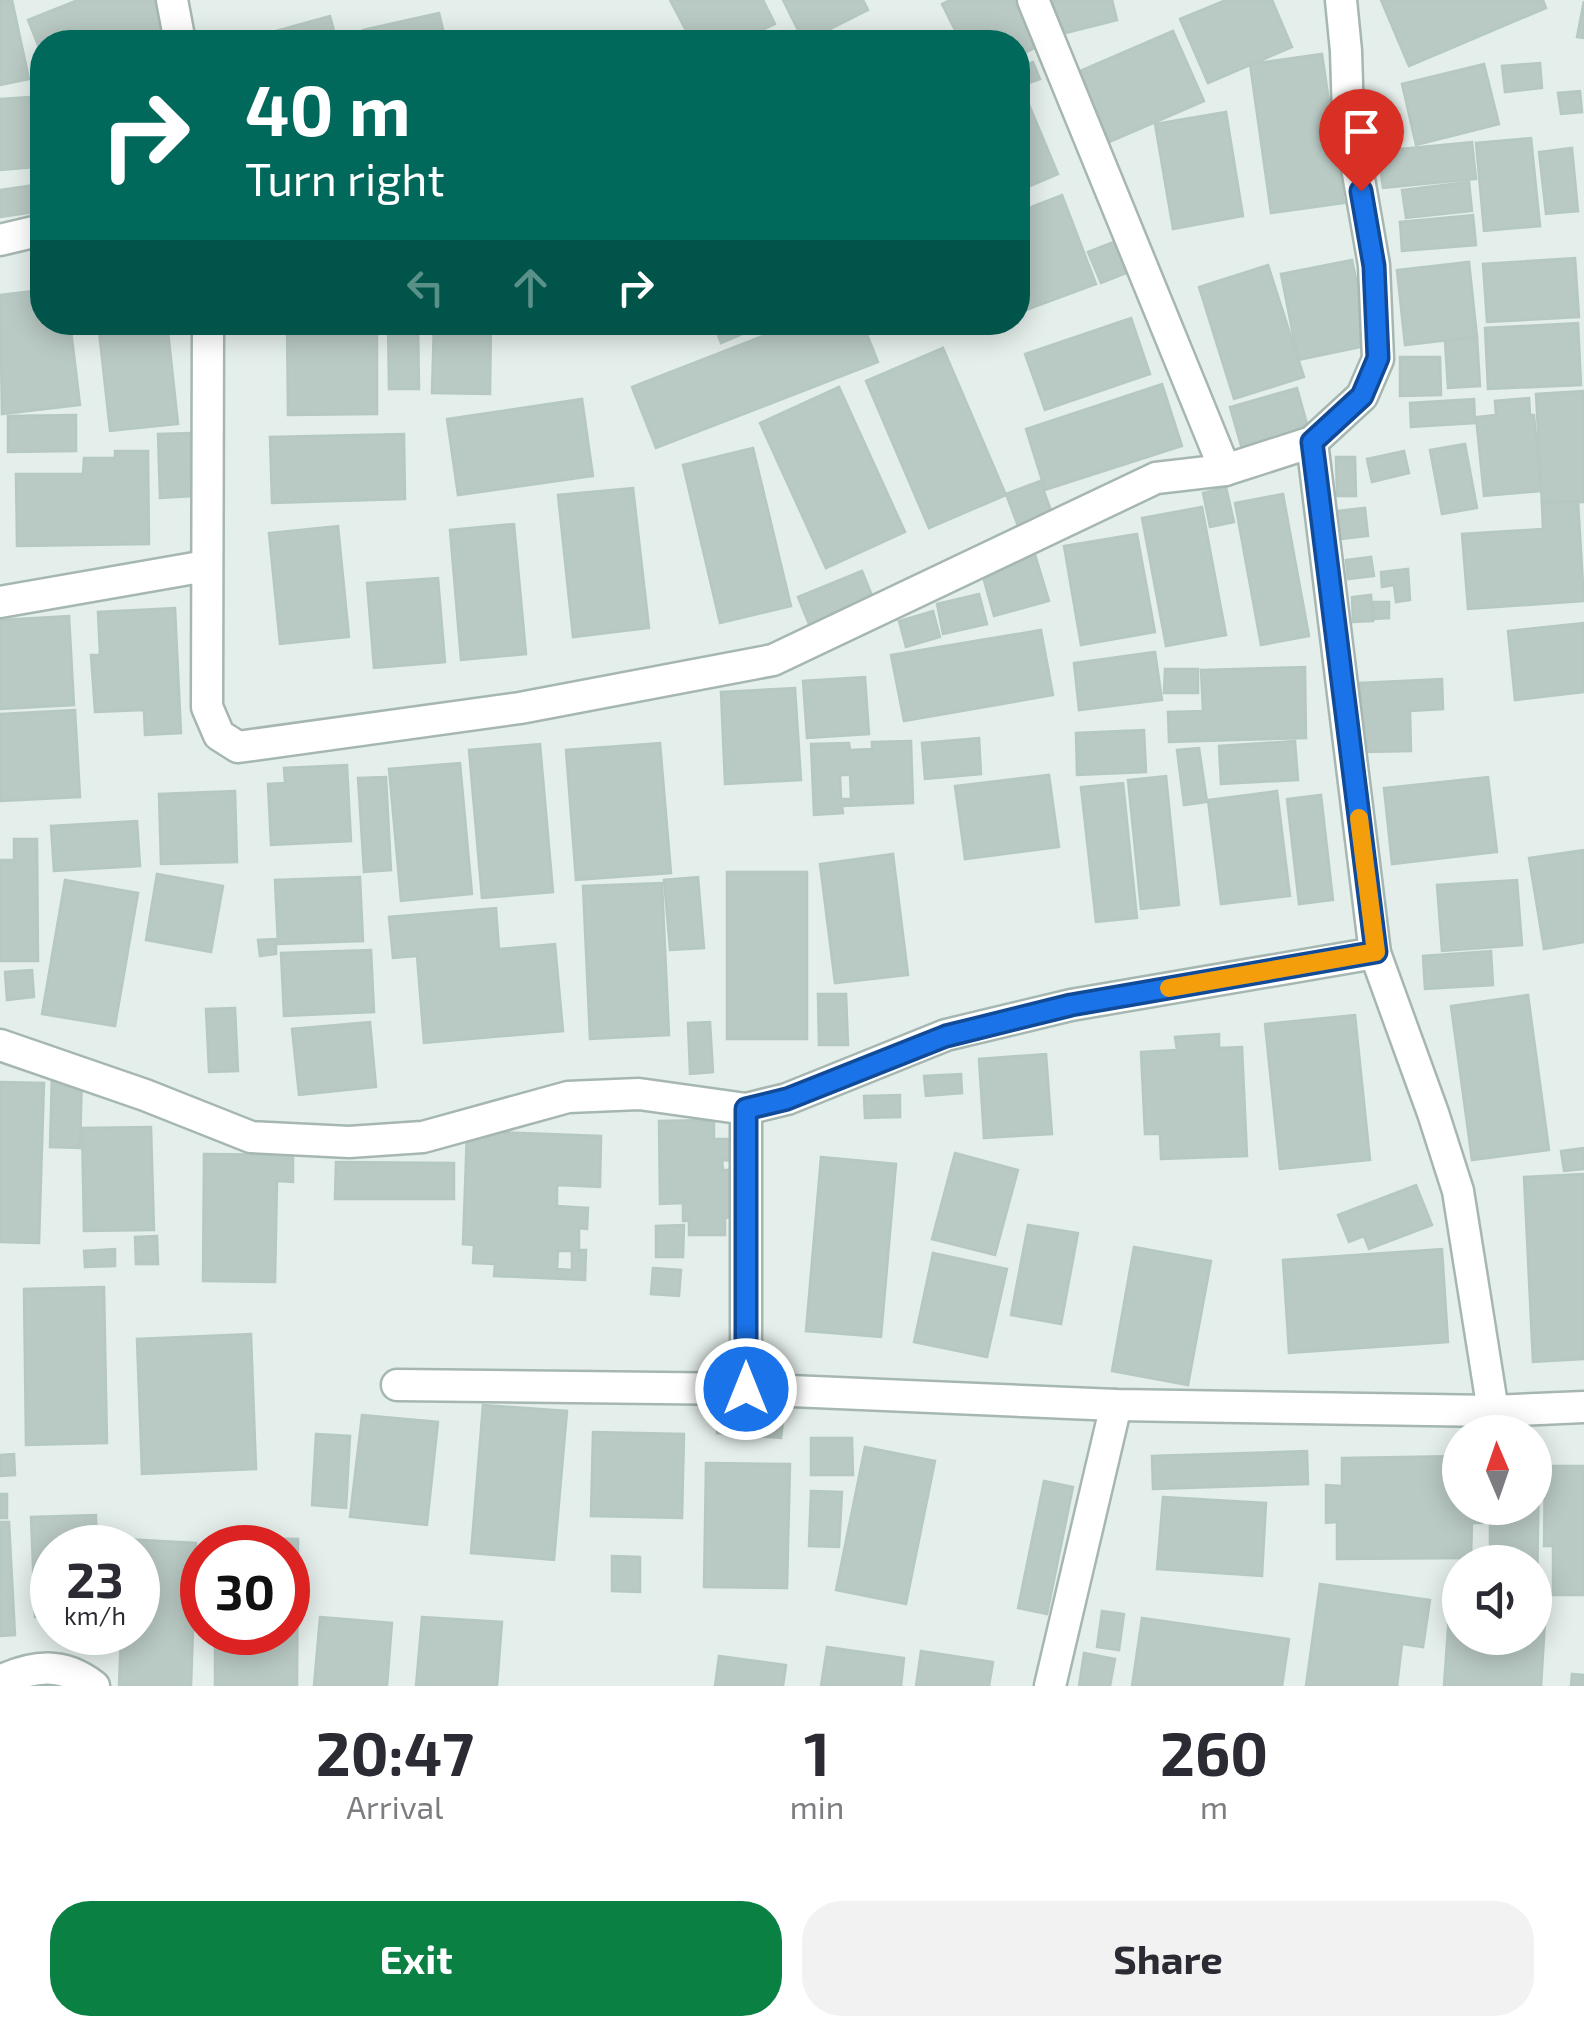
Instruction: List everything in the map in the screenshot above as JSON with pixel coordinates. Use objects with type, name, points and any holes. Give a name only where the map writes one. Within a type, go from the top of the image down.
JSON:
[{"type":"street","points":[[172,0],[178,30]]},
{"type":"street","points":[[1034,0],[1225,470]]},
{"type":"street","points":[[208,335],[207,707],[220,735],[238,747],[520,708],[773,660],[1156,478],[1225,470],[1312,442],[1362,396],[1378,358],[1374,266],[1348,116],[1341,0]]},
{"type":"street","points":[[0,240],[30,233]]},
{"type":"street","points":[[1312,442],[1376,952],[1458,1190],[1493,1411]]},
{"type":"street","points":[[0,602],[206,566]]},
{"type":"street","points":[[0,1046],[145,1095],[251,1137],[348,1142],[423,1137],[568,1097],[640,1094],[746,1109],[787,1099],[964,1031],[1071,1005],[1376,952]]},
{"type":"street","points":[[746,1109],[746,1389]]},
{"type":"street","points":[[397,1385],[746,1389],[1116,1405],[1493,1411],[1584,1406]]},
{"type":"street","points":[[1050,1686],[1116,1405]]},
{"type":"street","points":[[0,1681],[20,1672],[61,1667],[94,1686]]},
{"type":"building","points":[[0,0],[12,0],[29,79],[0,85]]},
{"type":"building","points":[[78,0],[154,0],[166,30],[32,30],[28,20]]},
{"type":"building","points":[[670,0],[763,0],[775,24],[762,30],[686,30]]},
{"type":"building","points":[[783,0],[863,0],[868,10],[828,30],[798,30]]},
{"type":"building","points":[[950,0],[1014,0],[1029,30],[955,30],[942,4]]},
{"type":"building","points":[[1049,0],[1112,0],[1117,20],[1058,35]]},
{"type":"building","points":[[1226,0],[1272,0],[1292,47],[1208,83],[1180,19]]},
{"type":"building","points":[[1381,0],[1543,0],[1546,8],[1409,66]]},
{"type":"building","points":[[1584,1],[1584,38],[1577,37]]},
{"type":"building","points":[[439,13],[443,30],[363,30]]},
{"type":"building","points":[[330,16],[334,30],[279,30]]},
{"type":"building","points":[[1173,31],[1204,101],[1109,142],[1078,72]]},
{"type":"building","points":[[1322,54],[1344,203],[1271,213],[1250,64]]},
{"type":"building","points":[[1033,62],[1040,79],[1030,83]]},
{"type":"building","points":[[1540,63],[1542,88],[1505,92],[1502,66]]},
{"type":"building","points":[[1484,64],[1499,124],[1416,145],[1402,84]]},
{"type":"building","points":[[1580,91],[1582,112],[1561,114],[1558,93]]},
{"type":"building","points":[[29,97],[30,167],[0,170],[0,99]]},
{"type":"building","points":[[1030,107],[1058,174],[1030,186]]},
{"type":"building","points":[[1226,112],[1243,216],[1173,229],[1155,124]]},
{"type":"building","points":[[1531,138],[1540,226],[1484,231],[1476,143]]},
{"type":"building","points":[[1472,142],[1476,179],[1383,188],[1378,151]]},
{"type":"building","points":[[1572,148],[1578,211],[1546,214],[1539,152]]},
{"type":"building","points":[[1469,182],[1472,211],[1406,218],[1402,190]]},
{"type":"building","points":[[30,186],[30,213],[0,217],[0,190]]},
{"type":"building","points":[[1062,195],[1096,284],[1030,309],[1030,207]]},
{"type":"building","points":[[1473,215],[1476,245],[1402,251],[1400,222]]},
{"type":"building","points":[[1121,239],[1134,270],[1101,283],[1088,252]]},
{"type":"building","points":[[1575,258],[1579,317],[1487,322],[1483,264]]},
{"type":"building","points":[[1352,260],[1370,345],[1298,360],[1281,274]]},
{"type":"building","points":[[1469,262],[1477,337],[1405,345],[1397,270]]},
{"type":"building","points":[[1268,265],[1304,377],[1234,399],[1199,287]]},
{"type":"building","points":[[30,291],[30,335],[72,335],[80,405],[2,414],[0,295]]},
{"type":"building","points":[[1131,318],[1150,374],[1045,410],[1025,354]]},
{"type":"building","points":[[1578,323],[1581,385],[1488,389],[1485,328]]},
{"type":"building","points":[[99,335],[168,335],[178,424],[110,431]]},
{"type":"building","points":[[287,335],[377,335],[377,414],[288,415]]},
{"type":"building","points":[[388,335],[418,335],[419,389],[389,389]]},
{"type":"building","points":[[434,335],[491,335],[490,394],[432,393]]},
{"type":"building","points":[[718,335],[740,335],[721,343]]},
{"type":"building","points":[[766,335],[867,335],[878,362],[656,448],[632,387]]},
{"type":"building","points":[[1477,337],[1480,386],[1448,388],[1445,341]]},
{"type":"building","points":[[943,348],[1006,495],[929,528],[866,381]]},
{"type":"building","points":[[1400,357],[1440,357],[1441,395],[1400,396]]},
{"type":"building","points":[[1162,384],[1182,446],[1045,490],[1026,429]]},
{"type":"building","points":[[839,387],[905,532],[826,568],[760,423]]},
{"type":"building","points":[[1297,388],[1309,431],[1242,449],[1230,407]]},
{"type":"building","points":[[1584,391],[1584,502],[1542,504],[1536,394]]},
{"type":"building","points":[[1529,398],[1541,491],[1484,496],[1476,417],[1496,415],[1495,401]]},
{"type":"building","points":[[582,399],[593,476],[458,495],[447,419]]},
{"type":"building","points":[[1474,399],[1475,423],[1411,427],[1410,403]]},
{"type":"building","points":[[76,415],[76,451],[8,452],[8,416]]},
{"type":"building","points":[[191,433],[193,496],[160,498],[158,434]]},
{"type":"building","points":[[404,434],[405,499],[272,503],[270,437]]},
{"type":"building","points":[[1465,444],[1477,508],[1442,514],[1430,450]]},
{"type":"building","points":[[753,448],[791,606],[720,623],[683,465]]},
{"type":"building","points":[[115,451],[148,451],[149,544],[17,546],[16,474],[83,474],[84,458],[115,458]]},
{"type":"building","points":[[1404,451],[1409,473],[1372,482],[1367,459]]},
{"type":"building","points":[[1336,457],[1355,457],[1356,496],[1337,496]]},
{"type":"building","points":[[1040,481],[1052,513],[1018,526],[1006,494]]},
{"type":"building","points":[[1226,487],[1234,522],[1210,527],[1203,493]]},
{"type":"building","points":[[633,488],[649,628],[573,637],[558,495]]},
{"type":"building","points":[[1283,494],[1309,636],[1261,645],[1235,503]]},
{"type":"building","points":[[1578,501],[1584,601],[1468,609],[1462,534],[1543,529],[1542,503]]},
{"type":"building","points":[[1202,507],[1226,635],[1166,646],[1142,518]]},
{"type":"building","points":[[1365,508],[1368,536],[1331,540],[1328,512]]},
{"type":"building","points":[[514,524],[526,654],[461,660],[450,530]]},
{"type":"building","points":[[338,526],[349,637],[280,644],[269,533]]},
{"type":"building","points":[[1137,534],[1155,632],[1081,645],[1064,546]]},
{"type":"building","points":[[1034,551],[1049,601],[994,616],[980,566]]},
{"type":"building","points":[[1371,557],[1374,576],[1348,579],[1346,560]]},
{"type":"building","points":[[1408,569],[1410,600],[1396,602],[1394,585],[1382,587],[1381,572]]},
{"type":"building","points":[[862,571],[875,603],[811,629],[798,597]]},
{"type":"building","points":[[438,578],[445,662],[374,668],[367,583]]},
{"type":"building","points":[[979,594],[987,624],[943,634],[937,604]]},
{"type":"building","points":[[1371,595],[1373,621],[1353,622],[1352,597]]},
{"type":"building","points":[[1373,602],[1389,602],[1389,618],[1374,619]]},
{"type":"building","points":[[175,608],[181,733],[145,735],[144,710],[95,712],[91,655],[100,655],[98,612]]},
{"type":"building","points":[[933,611],[940,637],[906,647],[899,621]]},
{"type":"building","points":[[69,616],[74,705],[0,709],[0,620]]},
{"type":"building","points":[[1584,623],[1584,692],[1515,700],[1508,631]]},
{"type":"building","points":[[1041,630],[1053,695],[904,721],[891,655]]},
{"type":"building","points":[[1155,652],[1162,700],[1079,710],[1074,663]]},
{"type":"building","points":[[1305,667],[1306,738],[1169,742],[1168,712],[1203,711],[1201,670]]},
{"type":"building","points":[[1165,669],[1198,669],[1198,693],[1164,693]]},
{"type":"building","points":[[865,677],[869,734],[807,738],[803,681]]},
{"type":"building","points":[[1442,679],[1443,709],[1410,711],[1411,751],[1363,752],[1360,683]]},
{"type":"building","points":[[795,688],[801,780],[725,784],[721,692]]},
{"type":"building","points":[[75,710],[80,797],[0,801],[0,714]]},
{"type":"building","points":[[1144,730],[1146,772],[1077,775],[1076,733]]},
{"type":"building","points":[[979,738],[981,774],[925,779],[922,743]]},
{"type":"building","points":[[911,741],[913,803],[842,806],[843,813],[814,815],[811,744],[849,743],[850,750],[872,749],[872,742]],"holes":[[[840,775],[850,775],[851,799],[841,799]]]},
{"type":"building","points":[[1295,741],[1298,780],[1221,784],[1219,746]]},
{"type":"building","points":[[660,743],[671,873],[576,880],[566,750]]},
{"type":"building","points":[[540,744],[553,892],[482,898],[469,750]]},
{"type":"building","points":[[1199,748],[1207,802],[1184,805],[1177,750]]},
{"type":"building","points":[[460,763],[472,894],[401,901],[389,769]]},
{"type":"building","points":[[347,765],[351,841],[271,845],[268,784],[285,783],[284,768]]},
{"type":"building","points":[[1049,775],[1059,847],[965,859],[955,786]]},
{"type":"building","points":[[1166,776],[1179,905],[1141,909],[1128,780]]},
{"type":"building","points":[[386,777],[391,870],[364,872],[358,778]]},
{"type":"building","points":[[1488,777],[1497,852],[1392,864],[1384,788]]},
{"type":"building","points":[[1123,783],[1137,918],[1096,922],[1081,787]]},
{"type":"building","points":[[235,791],[237,862],[161,864],[159,794]]},
{"type":"building","points":[[1277,791],[1290,896],[1221,904],[1208,800]]},
{"type":"building","points":[[1321,795],[1333,900],[1299,904],[1287,799]]},
{"type":"building","points":[[137,821],[140,866],[54,871],[51,826]]},
{"type":"building","points":[[14,839],[37,839],[38,961],[0,961],[0,860],[14,860]]},
{"type":"building","points":[[1584,850],[1584,942],[1544,949],[1529,858]]},
{"type":"building","points":[[893,854],[908,975],[835,983],[820,864]]},
{"type":"building","points":[[727,872],[807,872],[807,1039],[727,1039]]},
{"type":"building","points":[[157,874],[223,886],[211,952],[146,940]]},
{"type":"building","points":[[360,877],[363,941],[278,944],[275,880]]},
{"type":"building","points":[[698,877],[704,948],[670,950],[664,880]]},
{"type":"building","points":[[65,880],[138,893],[115,1026],[42,1014]]},
{"type":"building","points":[[1517,880],[1522,945],[1442,951],[1437,885]]},
{"type":"building","points":[[662,883],[669,1035],[590,1039],[583,886]]},
{"type":"building","points":[[496,908],[499,949],[555,944],[563,1031],[424,1043],[417,956],[393,958],[389,917]]},
{"type":"building","points":[[276,939],[276,954],[260,956],[258,940]]},
{"type":"building","points":[[371,950],[374,1012],[284,1016],[281,953]]},
{"type":"building","points":[[1491,951],[1493,985],[1425,989],[1423,956]]},
{"type":"building","points":[[32,970],[34,997],[7,1000],[5,972]]},
{"type":"building","points":[[818,994],[846,994],[848,1045],[819,1045]]},
{"type":"building","points":[[1528,995],[1549,1150],[1472,1160],[1451,1006]]},
{"type":"building","points":[[235,1008],[238,1071],[209,1072],[206,1009]]},
{"type":"building","points":[[1355,1015],[1370,1160],[1280,1169],[1265,1024]]},
{"type":"building","points":[[370,1022],[376,1087],[299,1095],[292,1029]]},
{"type":"building","points":[[710,1022],[713,1072],[690,1074],[688,1023]]},
{"type":"building","points":[[1219,1034],[1219,1048],[1242,1047],[1247,1156],[1161,1159],[1160,1134],[1145,1134],[1141,1052],[1177,1050],[1175,1037]]},
{"type":"building","points":[[1046,1054],[1052,1134],[984,1138],[979,1059]]},
{"type":"building","points":[[52,1074],[82,1075],[80,1148],[50,1147]]},
{"type":"building","points":[[961,1074],[962,1093],[926,1096],[924,1076]]},
{"type":"building","points":[[0,1082],[44,1083],[39,1243],[0,1242]]},
{"type":"building","points":[[900,1095],[900,1117],[865,1118],[864,1096]]},
{"type":"building","points":[[714,1120],[714,1139],[733,1139],[733,1161],[722,1160],[723,1170],[734,1170],[734,1217],[725,1218],[725,1235],[689,1235],[689,1221],[683,1221],[683,1203],[660,1204],[659,1121]]},
{"type":"building","points":[[151,1127],[154,1230],[84,1231],[82,1128]]},
{"type":"building","points":[[467,1131],[601,1136],[600,1187],[557,1185],[557,1206],[588,1208],[587,1229],[579,1228],[579,1250],[586,1250],[585,1280],[494,1276],[495,1264],[473,1263],[474,1245],[463,1244]],"holes":[[[558,1251],[572,1251],[572,1270],[557,1269]]]},
{"type":"building","points":[[1584,1148],[1584,1169],[1564,1171],[1561,1151]]},
{"type":"building","points":[[955,1153],[1018,1170],[995,1255],[932,1239]]},
{"type":"building","points":[[204,1154],[293,1155],[293,1182],[277,1181],[275,1282],[203,1281]]},
{"type":"building","points":[[821,1157],[896,1164],[881,1337],[806,1331]]},
{"type":"building","points":[[336,1162],[454,1163],[454,1199],[335,1199]]},
{"type":"building","points":[[1584,1174],[1584,1359],[1533,1362],[1524,1177]]},
{"type":"building","points":[[1416,1185],[1432,1225],[1369,1249],[1364,1236],[1349,1242],[1338,1215]]},
{"type":"building","points":[[684,1225],[683,1257],[656,1257],[656,1226]]},
{"type":"building","points":[[1028,1225],[1078,1233],[1061,1324],[1011,1315]]},
{"type":"building","points":[[157,1236],[158,1264],[136,1264],[135,1237]]},
{"type":"building","points":[[1134,1247],[1211,1261],[1188,1385],[1112,1371]]},
{"type":"building","points":[[115,1249],[115,1266],[85,1267],[84,1251]]},
{"type":"building","points":[[1442,1249],[1448,1342],[1289,1353],[1283,1260]]},
{"type":"building","points":[[933,1253],[1007,1269],[987,1357],[914,1342]]},
{"type":"building","points":[[653,1268],[681,1270],[679,1296],[651,1294]]},
{"type":"building","points":[[104,1287],[107,1443],[26,1445],[24,1289]]},
{"type":"building","points":[[251,1334],[256,1469],[142,1474],[137,1339]]},
{"type":"building","points":[[483,1405],[567,1411],[554,1560],[471,1553]]},
{"type":"building","points":[[719,1407],[784,1413],[781,1438],[717,1433]]},
{"type":"building","points":[[362,1415],[438,1422],[427,1525],[350,1517]]},
{"type":"building","points":[[593,1432],[684,1434],[682,1518],[591,1516]]},
{"type":"building","points":[[316,1434],[350,1436],[346,1508],[312,1505]]},
{"type":"building","points":[[811,1438],[852,1438],[853,1475],[811,1475]]},
{"type":"building","points":[[865,1447],[935,1461],[906,1604],[836,1590]]},
{"type":"building","points":[[1307,1451],[1308,1484],[1153,1489],[1152,1456]]},
{"type":"building","points":[[14,1454],[15,1475],[0,1476],[0,1455]]},
{"type":"building","points":[[1442,1456],[1442,1525],[1472,1525],[1471,1545],[1442,1545],[1442,1558],[1337,1559],[1337,1522],[1326,1523],[1326,1485],[1342,1486],[1342,1458]]},
{"type":"building","points":[[706,1463],[790,1464],[787,1588],[704,1587]]},
{"type":"building","points":[[1552,1466],[1584,1466],[1584,1595],[1553,1595],[1553,1546],[1544,1545],[1544,1525],[1552,1525]]},
{"type":"building","points":[[1044,1481],[1073,1487],[1047,1614],[1018,1608]]},
{"type":"building","points":[[811,1491],[842,1492],[839,1547],[809,1546]]},
{"type":"building","points":[[0,1494],[7,1494],[7,1518],[0,1518]]},
{"type":"building","points":[[1163,1497],[1266,1503],[1262,1576],[1157,1569]]},
{"type":"building","points":[[96,1515],[96,1525],[31,1525],[31,1517]]},
{"type":"building","points":[[0,1522],[9,1522],[15,1635],[0,1636]]},
{"type":"building","points":[[1490,1525],[1538,1525],[1538,1545],[1490,1545]]},
{"type":"building","points":[[160,1541],[180,1542],[180,1655],[192,1655],[191,1686],[119,1686],[120,1655],[160,1655]]},
{"type":"building","points":[[612,1556],[640,1557],[640,1592],[612,1591]]},
{"type":"building","points":[[1320,1584],[1430,1600],[1423,1647],[1402,1644],[1397,1686],[1306,1686]]},
{"type":"building","points":[[1102,1611],[1124,1614],[1119,1650],[1097,1647]]},
{"type":"building","points":[[320,1617],[392,1623],[387,1686],[314,1686]]},
{"type":"building","points":[[422,1617],[502,1622],[497,1686],[416,1686]]},
{"type":"building","points":[[1142,1618],[1289,1639],[1282,1686],[1132,1686]]},
{"type":"building","points":[[827,1647],[904,1658],[901,1686],[821,1686]]},
{"type":"building","points":[[921,1651],[993,1662],[989,1686],[916,1686]]},
{"type":"building","points":[[1084,1653],[1115,1659],[1110,1686],[1079,1686]]},
{"type":"building","points":[[215,1655],[297,1655],[297,1686],[215,1686]]},
{"type":"building","points":[[1446,1655],[1543,1655],[1541,1686],[1444,1686]]},
{"type":"building","points":[[719,1656],[786,1665],[783,1686],[715,1686]]},
{"type":"building","points":[[1572,1674],[1584,1675],[1584,1686],[1571,1686]]},
{"type":"slow traffic","points":[[1169,988],[1376,952],[1359,818]]},
{"type":"route","points":[[746,1389],[746,1109],[787,1099],[946,1036],[1071,1005],[1376,952],[1312,442],[1362,396],[1378,358],[1374,266],[1361,191]]}]
